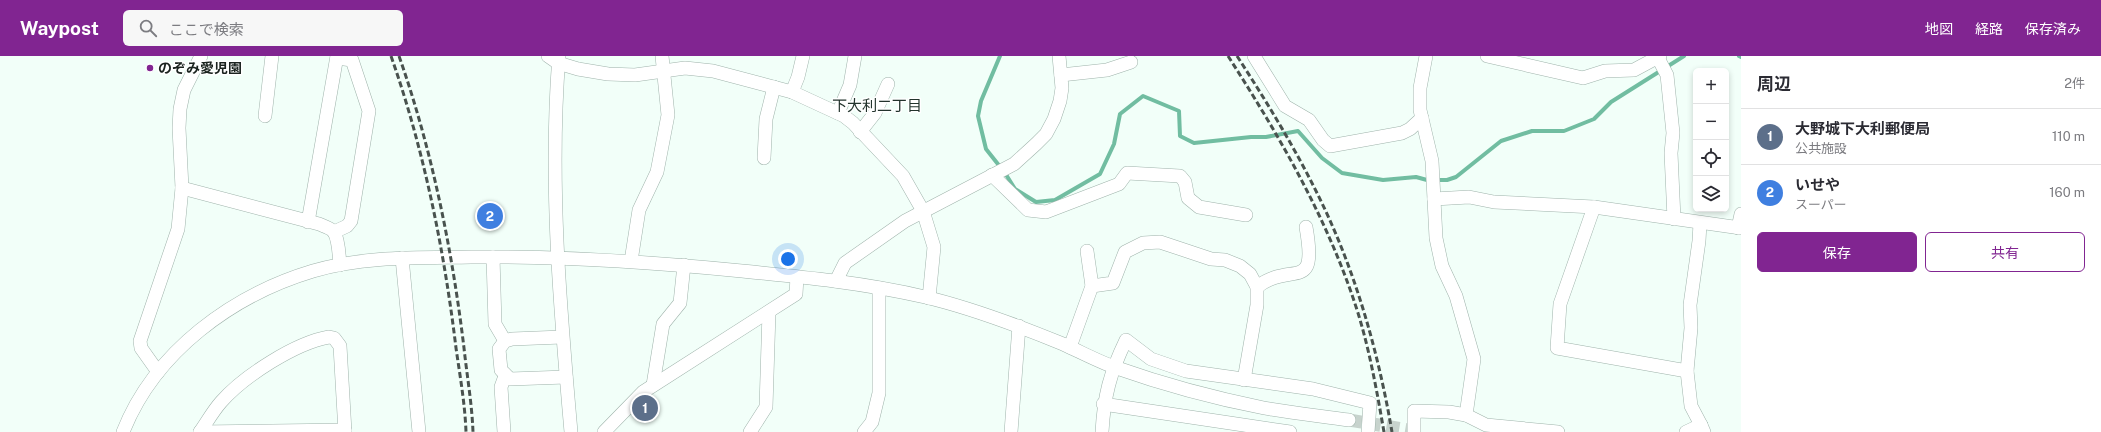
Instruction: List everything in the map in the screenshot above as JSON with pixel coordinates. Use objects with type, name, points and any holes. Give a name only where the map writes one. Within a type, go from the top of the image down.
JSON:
[{"type":"street","points":[[158,372],[141,348],[140,341],[178,229],[182,188],[179,128],[180,109],[184,90],[201,56]]},
{"type":"street","points":[[265,116],[272,56]]},
{"type":"street","points":[[632,261],[639,210],[657,172],[668,115],[662,56]]},
{"type":"street","points":[[792,92],[798,78],[802,56]]},
{"type":"street","points":[[838,113],[850,85],[855,56]]},
{"type":"street","points":[[836,281],[845,263],[905,221],[1014,164],[1046,134],[1054,119],[1060,100],[1061,75],[1059,56]]},
{"type":"street","points":[[1254,56],[1285,106],[1309,120],[1322,140],[1330,146],[1402,133],[1410,129],[1422,118]]},
{"type":"street","points":[[1426,56],[1420,88],[1420,110],[1432,161],[1436,238],[1442,266],[1456,296],[1474,359],[1466,415]]},
{"type":"street","points":[[1487,56],[1502,61],[1583,78],[1605,71],[1634,70],[1659,57],[1667,75],[1673,133],[1671,153],[1674,219]]},
{"type":"street","points":[[308,222],[337,57],[352,60],[369,111],[351,221],[346,226],[334,232]]},
{"type":"street","points":[[571,432],[562,337],[558,257],[555,58],[578,69],[608,74],[635,76],[684,68],[713,71],[792,92],[838,113],[853,123],[903,176],[923,211],[934,247],[929,298]]},
{"type":"street","points":[[1061,75],[1107,70],[1131,62]]},
{"type":"street","points":[[860,132],[875,113],[888,84]]},
{"type":"street","points":[[764,158],[766,119],[769,100],[774,87]]},
{"type":"street","points":[[992,175],[1028,210],[1046,212],[1119,184],[1127,173],[1180,176],[1185,182],[1188,198],[1199,207],[1246,215]]},
{"type":"street","points":[[182,188],[319,224],[334,232]]},
{"type":"street","points":[[1434,199],[1469,197],[1494,202],[1594,207],[1739,228],[1741,214]]},
{"type":"street","points":[[1594,207],[1560,304],[1557,348],[1687,371]]},
{"type":"street","points":[[1686,432],[1703,428],[1691,406],[1687,371],[1691,328],[1690,305],[1700,223]]},
{"type":"street","points":[[1257,287],[1270,278],[1298,274],[1307,267],[1310,257],[1306,227]]},
{"type":"street","points":[[334,232],[340,265]]},
{"type":"street","points":[[1092,286],[1113,283],[1121,257],[1133,246],[1143,243],[1160,242],[1211,259],[1225,260],[1240,266],[1250,274],[1257,287],[1257,305],[1244,380]]},
{"type":"street","points":[[1070,347],[1092,286],[1087,251]]},
{"type":"street","points":[[492,257],[495,324],[505,341]]},
{"type":"street","points":[[123,432],[158,372],[199,330],[256,292],[312,272],[340,265],[402,258],[492,257],[558,257],[684,265],[836,281],[879,288],[929,298],[1019,326],[1113,367],[1182,389],[1265,408],[1349,420]]},
{"type":"street","points":[[402,258],[419,432]]},
{"type":"street","points":[[653,385],[663,324],[680,303],[684,265]]},
{"type":"street","points":[[604,432],[630,403],[653,385],[796,294],[796,277]]},
{"type":"street","points":[[864,432],[872,422],[879,393],[879,288]]},
{"type":"street","points":[[750,432],[766,407],[769,312]]},
{"type":"street","points":[[1011,432],[1019,326]]},
{"type":"street","points":[[329,337],[334,338],[340,346],[345,431],[200,432],[221,402],[245,379],[287,353],[329,337]]},
{"type":"street","points":[[562,337],[512,339],[505,341],[499,349],[501,370],[505,376],[516,380],[566,377]]},
{"type":"street","points":[[1102,432],[1103,404],[1113,367],[1126,340],[1151,359],[1186,371],[1312,389],[1370,403],[1368,432]]},
{"type":"street","points":[[504,432],[501,387],[505,376]]},
{"type":"street","points":[[1103,404],[1290,432]]},
{"type":"street","points":[[1414,432],[1414,411],[1432,411],[1466,415],[1486,425],[1558,432]]},
{"type":"waterway","points":[[1000,56],[981,101],[978,116],[986,149],[1005,173],[1015,189],[1036,202],[1055,200],[1100,174],[1114,144],[1120,114],[1143,96],[1179,111],[1180,136],[1194,143],[1251,137],[1266,137],[1298,131],[1322,158],[1342,173],[1383,180],[1416,177],[1427,180],[1447,180],[1456,177],[1501,141],[1532,131],[1564,131],[1594,119],[1611,102],[1684,56]]},
{"type":"tunnel","points":[[1349,420],[1421,432]]},
{"type":"railway","points":[[391,56],[403,91],[423,164],[439,237],[465,411],[466,432]]},
{"type":"railway","points":[[399,56],[411,91],[431,164],[447,237],[471,400],[473,432]]},
{"type":"railway","points":[[1228,56],[1266,117],[1302,180],[1333,245],[1358,313],[1366,342],[1384,432]]},
{"type":"railway","points":[[1237,56],[1276,118],[1300,160],[1332,225],[1361,301],[1382,379],[1392,432]]},
{"type":"place","name":"のぞみ愛児園","points":[[150,68]]},
{"type":"place","name":"いせや","points":[[490,216]]},
{"type":"place","name":"大野城下大利郵便局","points":[[645,408]]},
{"type":"district","name":"下大利二丁目","points":[[877,105]]}]
